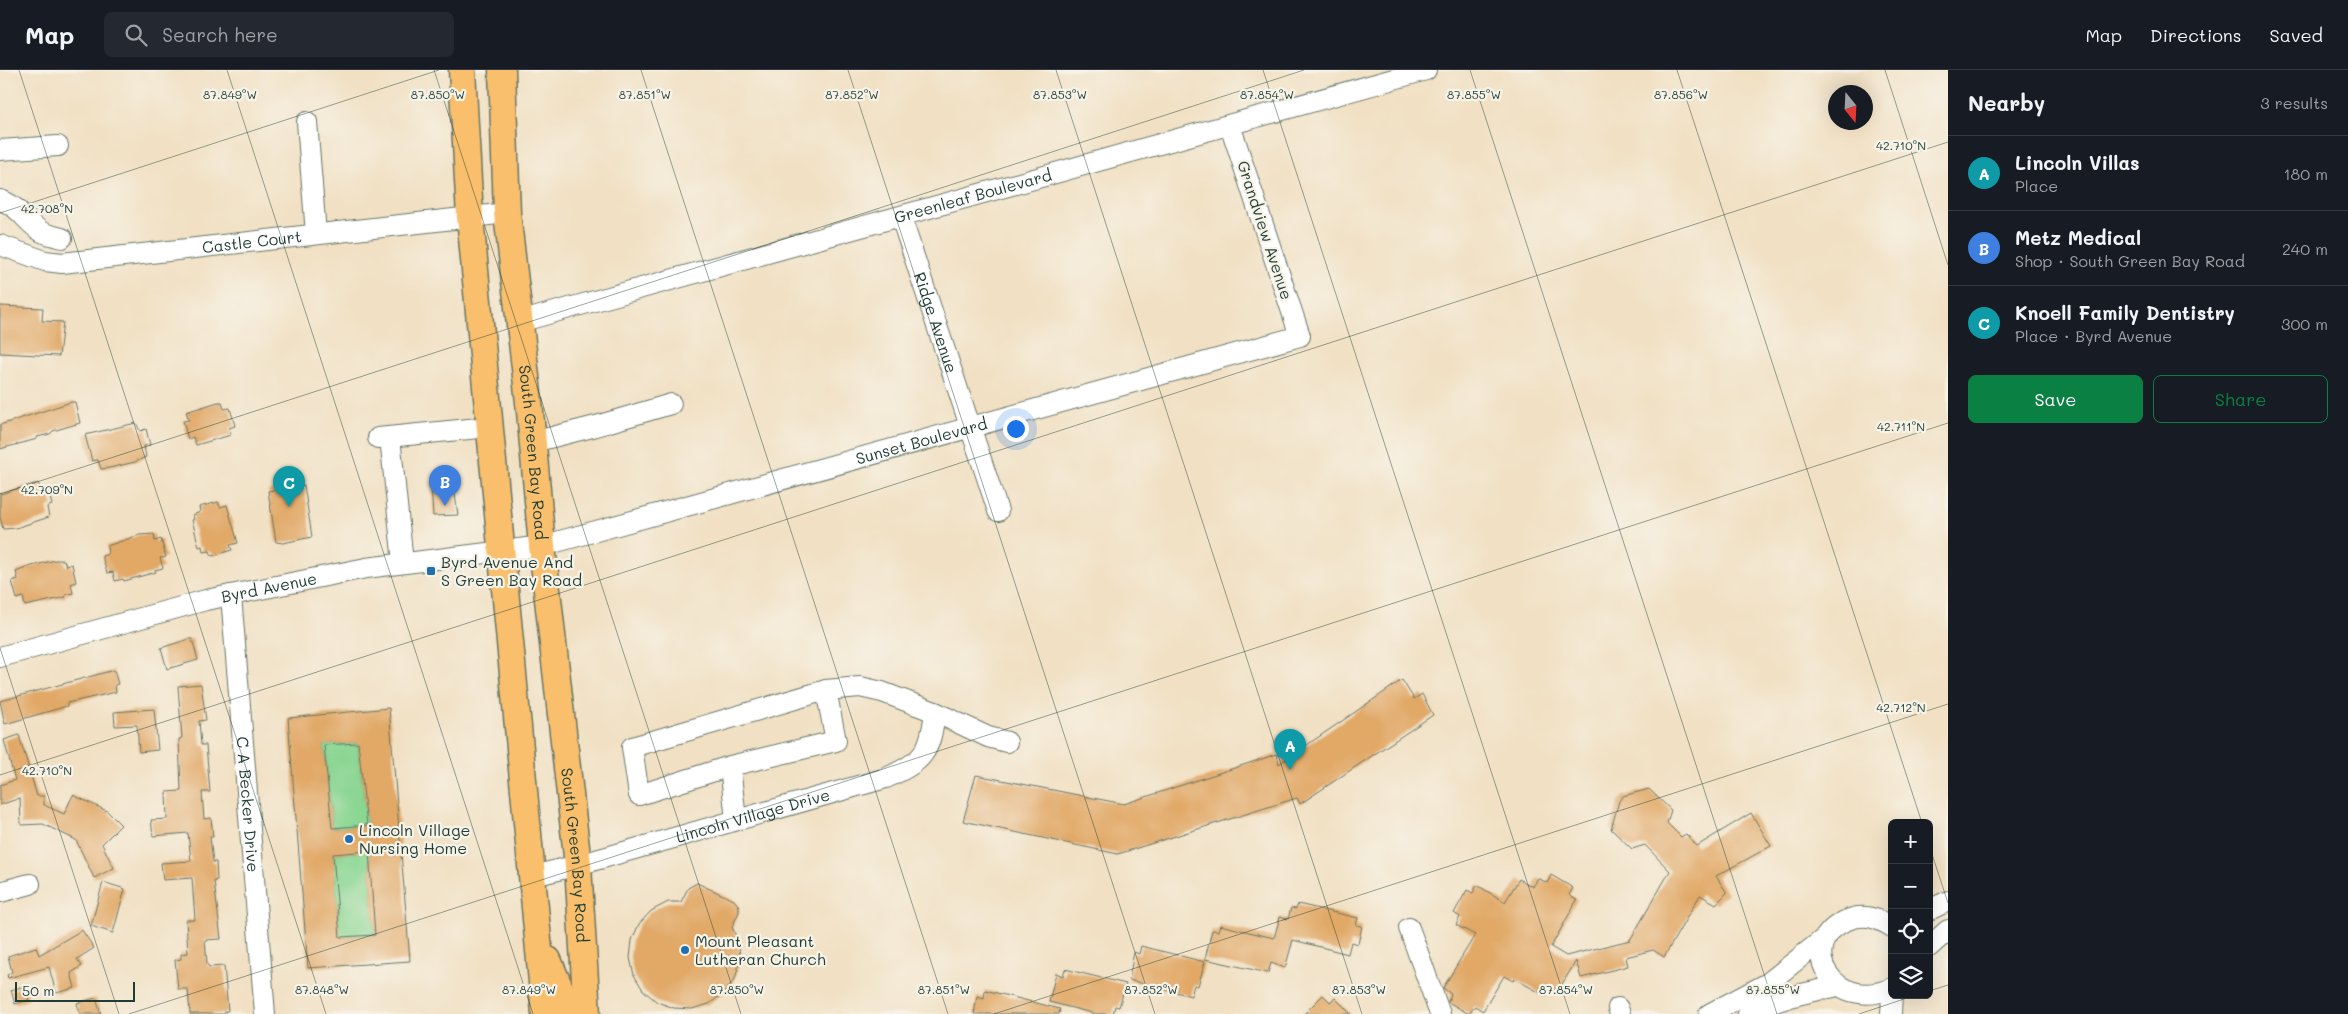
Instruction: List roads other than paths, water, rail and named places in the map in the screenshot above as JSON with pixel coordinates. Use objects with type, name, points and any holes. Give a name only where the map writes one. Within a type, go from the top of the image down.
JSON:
[{"type":"main road","points":[[462,70],[470,217],[545,1014]]},
{"type":"main road","name":"South Green Bay Road","points":[[502,70],[507,213],[578,865],[587,1014]]},
{"type":"main road","points":[[538,936],[564,998],[565,1014]]},
{"type":"street","name":"Greenleaf Boulevard","points":[[519,322],[1426,70]]},
{"type":"street","points":[[307,122],[316,234]]},
{"type":"street","name":"Grandview Avenue","points":[[1230,125],[1300,336]]},
{"type":"street","points":[[0,150],[58,146]]},
{"type":"street","points":[[0,200],[17,207],[42,232],[62,238]]},
{"type":"street","name":"Castle Court","points":[[0,246],[45,261],[62,263],[507,213]]},
{"type":"street","name":"Ridge Avenue","points":[[901,217],[998,511]]},
{"type":"street","name":"Sunset Boulevard","points":[[542,546],[1300,336]]},
{"type":"street","points":[[533,442],[671,404]]},
{"type":"street","points":[[403,563],[384,437],[490,427]]},
{"type":"street","name":"Byrd Avenue","points":[[0,657],[149,615],[231,595],[366,568],[542,546]]},
{"type":"street","name":"C A Becker Drive","points":[[231,595],[264,1014]]},
{"type":"street","points":[[826,690],[836,741],[730,766],[639,795],[632,747],[826,690],[860,687],[882,692],[935,712],[988,737],[1007,742]]},
{"type":"street","name":"Lincoln Village Drive","points":[[532,876],[578,865],[886,778],[912,766],[925,751],[932,738],[935,712]]},
{"type":"street","points":[[730,766],[736,820]]},
{"type":"street","points":[[0,892],[30,884]]},
{"type":"street","points":[[1931,909],[1948,901]]},
{"type":"street","points":[[1709,1014],[1768,983],[1827,936],[1840,923],[1852,917],[1866,916],[1888,922]]},
{"type":"street","points":[[1409,928],[1440,1014]]},
{"type":"street","points":[[1933,943],[1948,930]]},
{"type":"street","points":[[1827,936],[1823,945],[1821,959],[1824,972],[1854,1014]]},
{"type":"street","points":[[1748,1014],[1768,1003],[1798,993],[1838,990],[1854,998],[1868,999],[1881,996],[1888,991]]},
{"type":"street","points":[[1891,1014],[1892,999]]},
{"type":"place","name":"Metz Medical","points":[[445,506]]},
{"type":"place","name":"Knoell Family Dentistry","points":[[289,507]]},
{"type":"place","name":"Byrd Avenue And S Green Bay Road","points":[[431,571]]},
{"type":"place","name":"Lincoln Villas","points":[[1290,770]]},
{"type":"place","name":"Lincoln Village Nursing Home","points":[[349,839]]},
{"type":"place","name":"Mount Pleasant Lutheran Church","points":[[685,950]]}]
